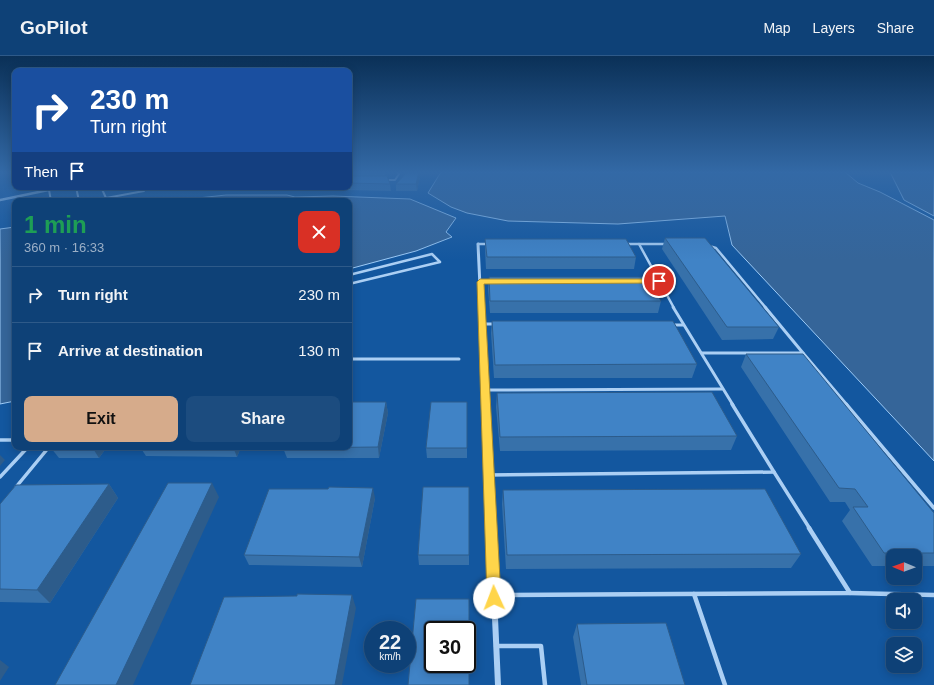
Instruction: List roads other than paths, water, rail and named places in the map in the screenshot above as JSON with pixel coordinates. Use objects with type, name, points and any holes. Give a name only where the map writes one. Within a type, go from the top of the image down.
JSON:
[{"type":"street","points":[[478,244],[498,685]]},
{"type":"lane","points":[[702,243],[716,248],[934,508]]},
{"type":"lane","points":[[478,244],[494,244]]},
{"type":"lane","points":[[623,244],[670,244]]},
{"type":"lane","points":[[639,244],[683,325],[702,353],[722,389],[850,593]]},
{"type":"lane","points":[[352,274],[432,254],[440,262],[352,283]]},
{"type":"lane","points":[[644,281],[659,281]]},
{"type":"lane","points":[[480,282],[496,282]]},
{"type":"lane","points":[[482,324],[498,324]]},
{"type":"lane","points":[[668,325],[683,325]]},
{"type":"lane","points":[[702,353],[804,353]]},
{"type":"lane","points":[[352,359],[459,359]]},
{"type":"lane","points":[[485,390],[722,389]]},
{"type":"lane","points":[[0,440],[12,440]]},
{"type":"lane","points":[[0,477],[25,450]]},
{"type":"lane","points":[[15,489],[47,450]]},
{"type":"lane","points":[[488,475],[774,472]]},
{"type":"lane","points":[[494,595],[850,593],[934,595]]},
{"type":"lane","points":[[694,594],[725,685]]},
{"type":"lane","points":[[496,646],[541,646],[545,685]]},
{"type":"water","points":[[352,201],[416,201],[456,218],[446,232],[452,237],[416,251],[352,268]]},
{"type":"water","points":[[442,201],[898,201],[934,220],[934,461],[732,245],[725,216],[618,224],[508,221],[467,213],[451,207]]},
{"type":"water","points":[[907,201],[934,201],[934,216]]},
{"type":"water","points":[[12,227],[12,402],[0,404],[0,229]]}]
